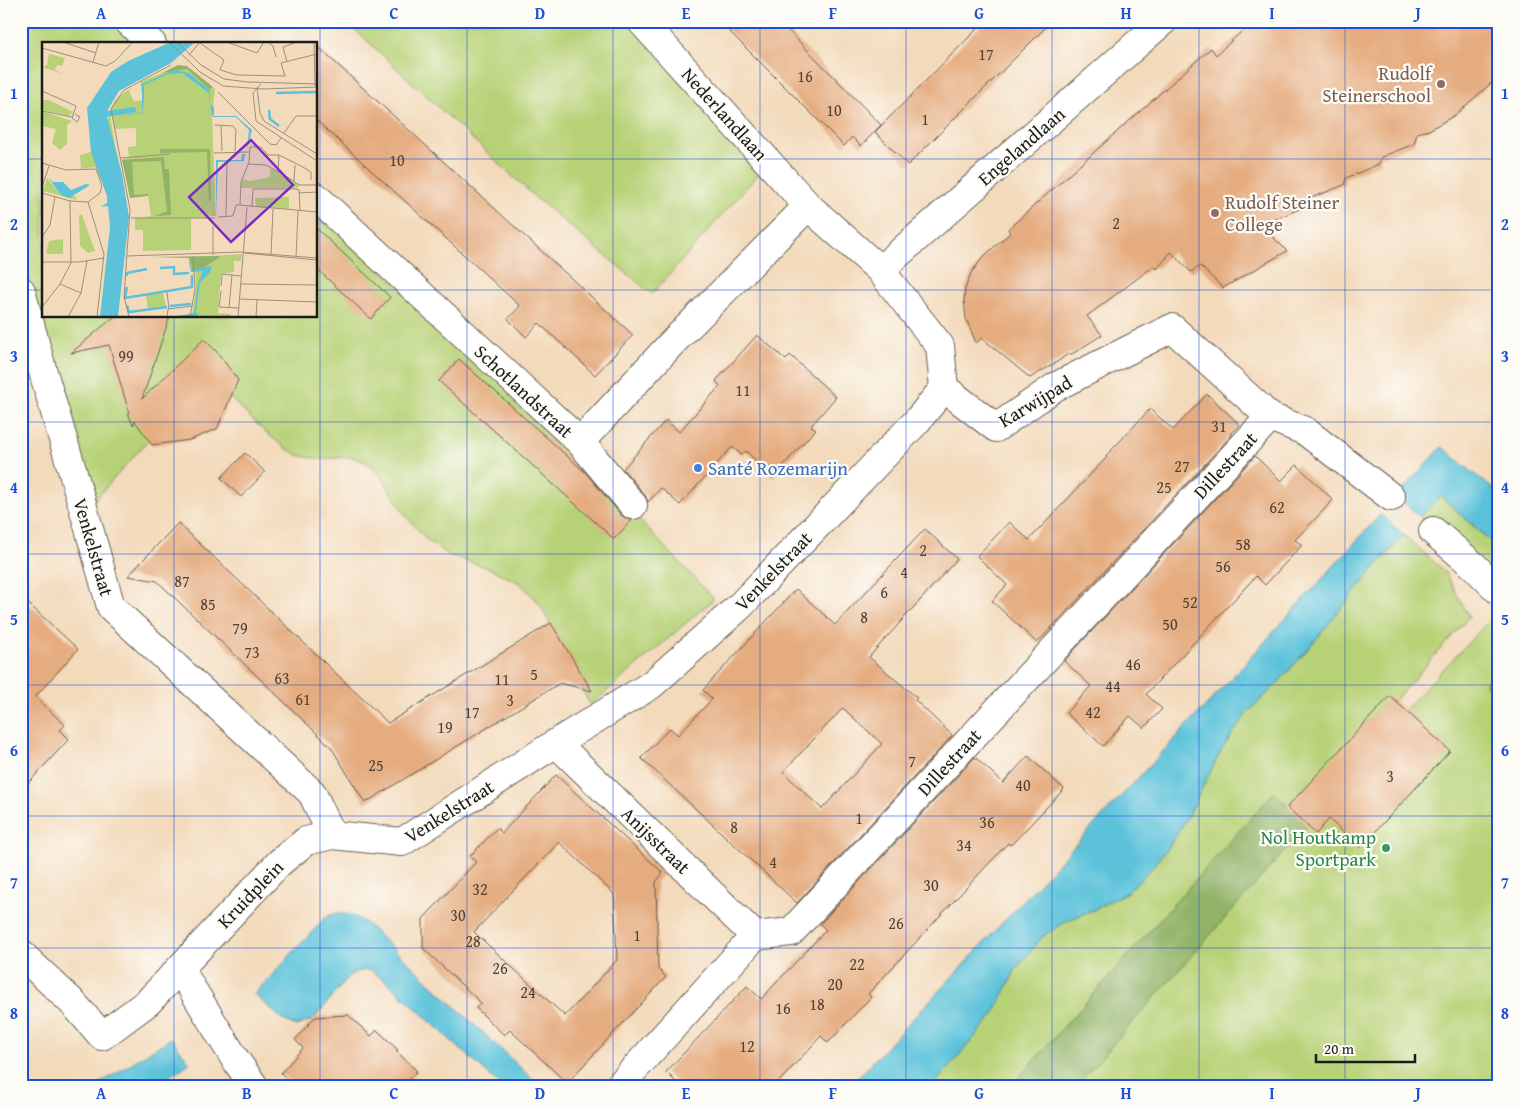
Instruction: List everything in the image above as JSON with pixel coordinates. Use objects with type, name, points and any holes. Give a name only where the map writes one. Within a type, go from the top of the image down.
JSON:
[{"type":"street","points":[[128,21],[150,42]]},
{"type":"street","name":"Nederlandlaan","points":[[642,21],[808,206]]},
{"type":"street","name":"Engelandlaan","points":[[880,270],[1163,21]]},
{"type":"street","name":"Schotlandstraat","points":[[318,199],[580,442],[672,343],[808,206]]},
{"type":"street","points":[[808,206],[880,270],[940,346],[944,388]]},
{"type":"street","name":"Venkelstraat","points":[[21,291],[31,370],[78,491],[111,607],[312,794],[332,835],[402,842],[556,743],[652,685],[740,606],[917,421],[944,388]]},
{"type":"street","name":"Karwijpad","points":[[944,388],[996,428],[1055,386],[1172,328],[1270,417]]},
{"type":"street","points":[[1270,417],[1305,431],[1391,497]]},
{"type":"street","name":"Dillestraat","points":[[755,936],[791,932],[1270,417]]},
{"type":"street","points":[[580,442],[633,504]]},
{"type":"street","points":[[1433,530],[1498,590]]},
{"type":"street","name":"Anijsstraat","points":[[556,743],[755,936]]},
{"type":"street","name":"Kruidplein","points":[[21,954],[72,1002],[102,1036],[148,1002],[279,862],[306,841],[332,835]]},
{"type":"street","points":[[619,1086],[755,936]]},
{"type":"street","points":[[180,969],[254,1086]]},
{"type":"green space","points":[[21,21],[112,21],[135,42],[42,42],[42,318],[318,318],[318,212],[555,431],[714,599],[590,705],[540,604],[520,583],[488,568],[449,555],[429,542],[407,517],[381,476],[366,462],[351,457],[322,459],[300,456],[285,448],[264,431],[206,376],[92,503],[21,254]]},
{"type":"green space","points":[[346,21],[627,21],[762,170],[652,294],[536,198]]},
{"type":"green space","points":[[1440,496],[1498,548],[1498,569],[1487,580],[1420,517]]},
{"type":"green space","points":[[1404,535],[1445,572],[1469,617],[1388,708],[1292,810],[1274,793],[1011,1086],[933,1086],[994,1014],[1016,969],[1042,937],[1064,922],[1095,909],[1127,892],[1148,872],[1169,846],[1188,816],[1222,749],[1246,714],[1275,686],[1307,650]]},
{"type":"green space","name":"Nol Houtkamp Sportpark","points":[[1498,611],[1498,1086],[1051,1086]]},
{"type":"green space","points":[[1498,669],[1498,697],[1484,684]]},
{"type":"green space","points":[[1274,792],[1308,825],[1076,1086],[1011,1086]]},
{"type":"water","points":[[1442,447],[1498,493],[1498,548],[1441,496],[1420,517],[1397,496]]},
{"type":"water","points":[[1381,514],[1404,535],[1307,650],[1275,686],[1246,714],[1222,749],[1188,816],[1169,846],[1148,872],[1127,892],[1095,909],[1064,922],[1042,937],[1016,969],[994,1014],[933,1086],[850,1086],[1239,670]]},
{"type":"water","points":[[338,913],[352,915],[366,923],[540,1086],[501,1086],[387,982],[370,970],[359,971],[350,975],[313,1020],[296,1026],[283,1020],[254,994],[327,916]]},
{"type":"water","points":[[171,1038],[190,1063],[155,1086],[96,1086]]},
{"type":"building","points":[[719,21],[779,21],[881,125],[861,146],[852,137],[844,146]]},
{"type":"building","points":[[985,21],[1052,21],[908,165],[875,132]]},
{"type":"building","name":"Rudolf Steiner College","points":[[1253,21],[1498,21],[1498,77],[1455,115],[1429,130],[1417,133],[1414,144],[1381,157],[1379,164],[1346,178],[1344,185],[1311,198],[1309,205],[1261,225],[1287,251],[1223,288],[1200,266],[1191,272],[1171,252],[1157,269],[1154,266],[1087,316],[1102,335],[1030,378],[982,338],[976,343],[966,319],[965,289],[971,273],[984,256],[1010,233],[1008,229],[1211,48],[1216,55]]},
{"type":"building","points":[[318,47],[633,335],[595,375],[539,323],[526,337],[508,319],[520,306],[318,122]]},
{"type":"building","points":[[318,230],[390,297],[371,319],[318,270]]},
{"type":"building","points":[[113,318],[169,318],[142,399],[204,339],[217,352],[238,380],[217,429],[190,440],[152,445],[135,421],[133,425],[109,345],[71,353]]},
{"type":"building","points":[[757,335],[786,360],[790,355],[836,397],[811,426],[816,429],[773,477],[746,451],[742,455],[732,447],[680,505],[661,488],[648,502],[645,495],[623,469],[666,420],[679,432],[720,386],[716,381]]},
{"type":"building","points":[[459,359],[586,473],[621,515],[632,520],[614,539],[439,381]]},
{"type":"building","points":[[1207,394],[1240,425],[1037,643],[992,601],[1007,585],[977,556],[1009,522],[1029,540],[1150,409],[1173,430]]},
{"type":"building","points":[[245,453],[265,472],[241,497],[221,478]]},
{"type":"building","points":[[1255,456],[1281,481],[1297,465],[1333,500],[1295,540],[1302,545],[1265,585],[1256,576],[1146,694],[1162,709],[1144,728],[1130,716],[1103,746],[1066,713],[1091,686],[1064,661]]},
{"type":"building","points":[[178,523],[388,723],[551,623],[592,691],[560,683],[365,803],[331,747],[257,676],[157,581],[128,576]]},
{"type":"building","points":[[925,529],[957,559],[869,657],[917,698],[915,700],[952,736],[797,903],[641,758],[670,728],[678,735],[712,699],[703,690],[796,589],[835,625]],"holes":[[[843,708],[882,744],[822,809],[783,772]]]},
{"type":"building","points":[[21,597],[78,649],[35,697],[65,725],[60,730],[69,739],[21,791]]},
{"type":"building","points":[[1390,696],[1450,751],[1360,848],[1329,819],[1316,834],[1287,807]]},
{"type":"building","points":[[1028,756],[1064,789],[1011,845],[1008,843],[939,917],[868,994],[871,997],[828,1043],[821,1036],[775,1086],[680,1086],[666,1072],[747,986],[761,999],[826,930],[820,924],[975,757],[1003,783]]},
{"type":"building","points":[[556,775],[663,873],[656,882],[658,969],[666,977],[567,1083],[510,1030],[504,1035],[476,1008],[481,1003],[423,948],[423,919],[476,862],[470,856],[497,828],[502,833]],"holes":[[[559,842],[614,894],[617,960],[565,1016],[474,932]]]},
{"type":"building","points":[[348,1015],[371,1036],[377,1030],[417,1071],[403,1086],[295,1086],[281,1073],[303,1048],[295,1040],[315,1017]]},
{"type":"place","name":"Rudolf Steinerschool","points":[[1441,84]]},
{"type":"place","name":"Rudolf Steiner College","points":[[1215,213]]},
{"type":"place","name":"Santé Rozemarijn","points":[[698,468]]},
{"type":"place","name":"Nol Houtkamp Sportpark","points":[[1386,848]]}]
